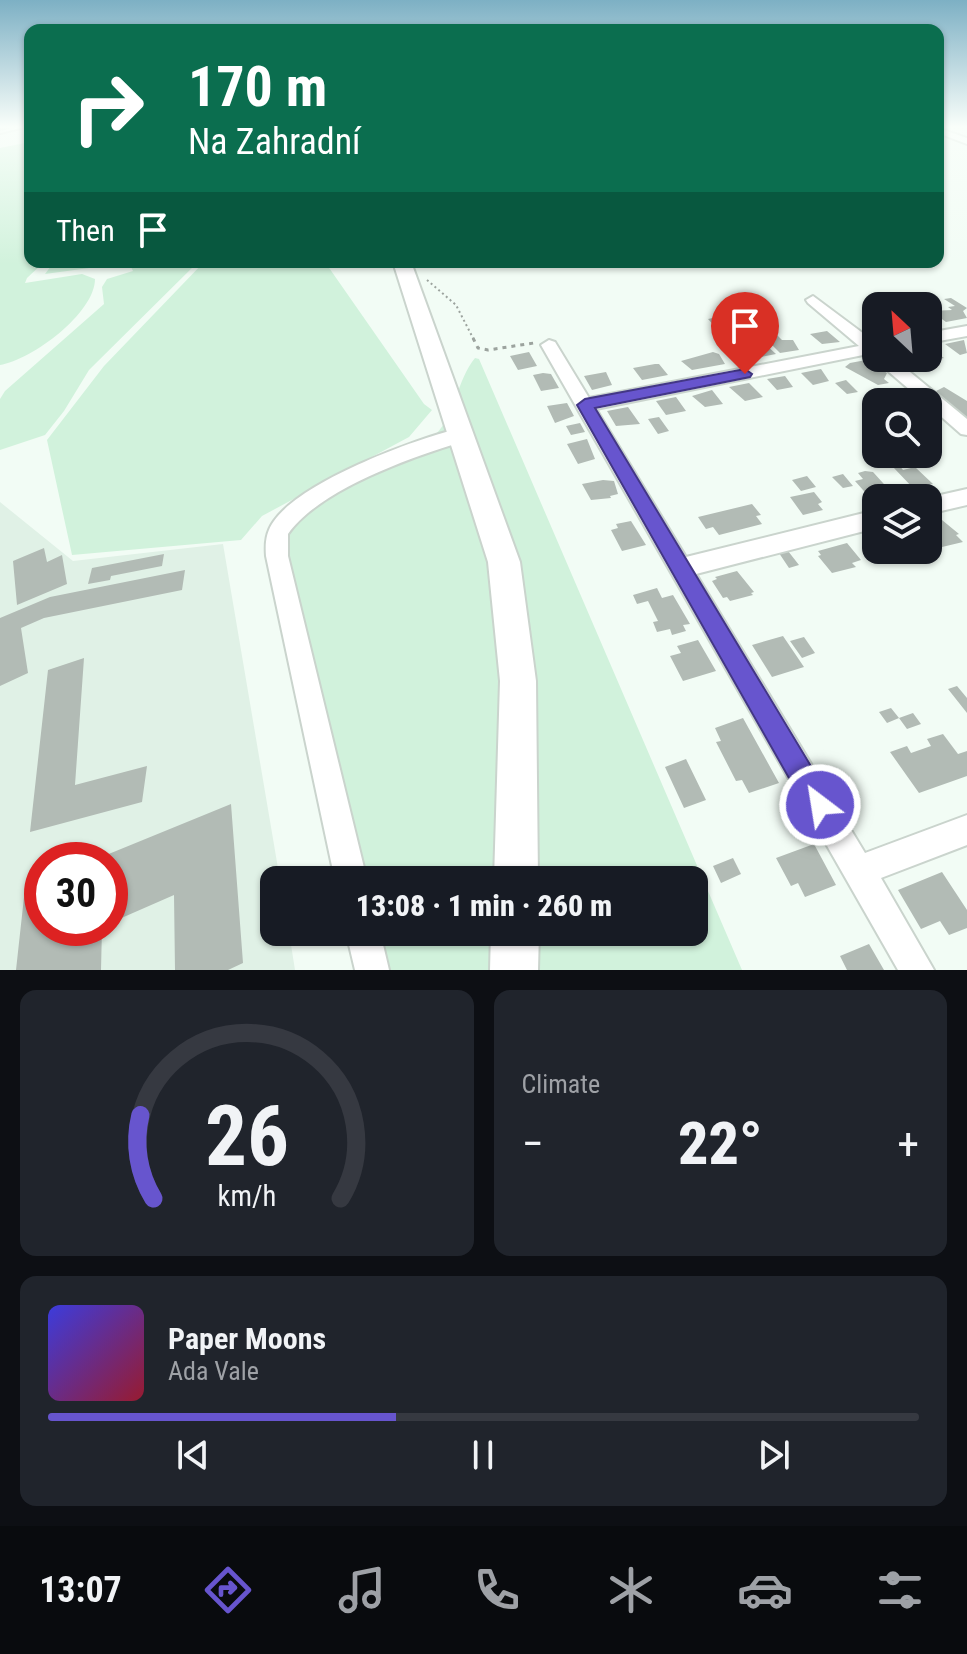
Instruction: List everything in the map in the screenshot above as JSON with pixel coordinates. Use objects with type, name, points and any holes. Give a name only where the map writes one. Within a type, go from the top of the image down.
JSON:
[{"type":"main road","points":[[412,268],[461,435],[504,562],[513,608],[520,679],[516,866]]},
{"type":"main road","points":[[514,970],[515,946]]},
{"type":"street","points":[[813,300],[862,340]]},
{"type":"street","points":[[942,335],[967,331]]},
{"type":"street","points":[[549,345],[917,970]]},
{"type":"street","points":[[585,405],[862,355]]},
{"type":"street","points":[[900,372],[967,429]]},
{"type":"street","points":[[348,866],[277,556],[276,538],[283,523],[308,504],[394,456],[429,442],[461,435]]},
{"type":"street","points":[[942,503],[967,497]]},
{"type":"street","points":[[680,568],[862,522]]},
{"type":"street","points":[[859,871],[967,830]]},
{"type":"street","points":[[366,946],[372,970]]},
{"type":"path","points":[[412,268],[456,305],[478,348],[488,350],[537,343],[549,345]]},
{"type":"shaded area","points":[[0,502],[73,561],[223,544],[278,866],[260,866],[260,946],[291,946],[295,970],[0,970]]},
{"type":"green space","points":[[0,173],[24,173],[24,268],[38,268],[25,283],[82,274],[95,279],[85,306],[60,333],[28,354],[0,365]]},
{"type":"green space","points":[[50,268],[89,268],[45,274]]},
{"type":"green space","points":[[132,268],[192,268],[89,370],[45,435],[0,450],[0,399],[5,391],[104,304],[102,287],[107,279],[133,271]]},
{"type":"green space","points":[[198,268],[329,268],[424,404],[432,410],[409,437],[262,516],[241,540],[72,555],[47,440],[104,366]]},
{"type":"green space","points":[[475,358],[479,359],[697,866],[336,866],[270,573],[278,544],[292,522],[313,504],[414,451],[436,434],[448,417]]},
{"type":"green space","points":[[708,891],[742,970],[359,970],[354,946],[708,946]]},
{"type":"building","points":[[951,298],[967,308],[963,311],[967,318],[946,322],[942,319],[942,310],[952,310],[948,307],[955,306],[944,299]]},
{"type":"building","points":[[722,316],[726,321],[719,322],[727,330],[720,332],[708,319]]},
{"type":"building","points":[[827,331],[840,342],[822,344],[810,334]]},
{"type":"building","points":[[776,334],[782,340],[793,340],[799,350],[780,353],[764,337]]},
{"type":"building","points":[[964,340],[967,353],[960,355],[945,344]]},
{"type":"building","points":[[764,343],[776,354],[746,360],[735,348]]},
{"type":"building","points":[[529,352],[537,366],[518,370],[510,356]]},
{"type":"building","points":[[713,352],[719,354],[725,364],[692,370],[681,361]]},
{"type":"building","points":[[862,361],[862,372],[885,372],[884,379],[889,383],[878,385],[845,367]]},
{"type":"building","points":[[659,364],[668,375],[642,380],[633,368]]},
{"type":"building","points":[[821,369],[829,381],[813,385],[801,373]]},
{"type":"building","points":[[606,372],[612,385],[592,390],[584,376]]},
{"type":"building","points":[[551,374],[559,388],[541,391],[533,375]]},
{"type":"building","points":[[785,376],[793,387],[777,390],[767,379]]},
{"type":"building","points":[[846,380],[858,392],[847,394],[835,383]]},
{"type":"building","points":[[749,383],[763,397],[745,401],[729,387]]},
{"type":"building","points":[[942,388],[967,401],[967,419],[942,399]]},
{"type":"building","points":[[712,390],[723,404],[705,407],[692,396]]},
{"type":"building","points":[[676,397],[686,411],[666,415],[656,401]]},
{"type":"building","points":[[567,403],[574,416],[555,423],[547,406]]},
{"type":"building","points":[[628,407],[640,424],[616,426],[607,411]]},
{"type":"building","points":[[659,417],[669,431],[658,434],[648,419]]},
{"type":"building","points":[[580,423],[585,432],[571,435],[566,426]]},
{"type":"building","points":[[587,439],[595,459],[578,464],[567,444]]},
{"type":"building","points":[[894,468],[916,468],[933,484],[909,484]]},
{"type":"building","points":[[873,472],[884,484],[862,484],[862,489],[855,481],[863,479],[858,473]]},
{"type":"building","points":[[843,474],[853,486],[843,488],[832,477]]},
{"type":"building","points":[[807,476],[816,487],[801,491],[792,480]]},
{"type":"building","points":[[614,481],[618,494],[591,500],[582,484]]},
{"type":"building","points":[[814,492],[822,502],[818,504],[823,510],[803,515],[790,497]]},
{"type":"building","points":[[752,504],[761,515],[756,516],[762,524],[719,535],[713,527],[706,529],[698,517]]},
{"type":"building","points":[[942,520],[959,534],[956,535],[963,542],[942,547]]},
{"type":"building","points":[[631,521],[646,545],[622,551],[611,530],[618,528],[616,524]]},
{"type":"building","points":[[847,543],[861,560],[852,563],[856,567],[832,573],[818,556],[821,555],[818,551]]},
{"type":"building","points":[[44,548],[47,562],[62,555],[67,584],[17,605],[13,561]]},
{"type":"building","points":[[788,551],[799,565],[789,568],[779,553]]},
{"type":"building","points":[[164,554],[162,566],[88,584],[92,568]]},
{"type":"building","points":[[185,570],[182,590],[44,618],[21,628],[28,673],[0,686],[0,618],[50,597]]},
{"type":"building","points":[[737,571],[754,592],[751,593],[753,595],[730,601],[727,597],[723,598],[712,581],[717,579],[715,577]]},
{"type":"building","points":[[657,588],[662,598],[673,595],[690,624],[683,625],[686,631],[672,635],[670,629],[657,632],[653,622],[658,621],[648,601],[637,604],[633,595]]},
{"type":"building","points":[[783,636],[804,667],[772,677],[752,645]]},
{"type":"building","points":[[804,637],[815,653],[802,658],[790,641]]},
{"type":"building","points":[[698,640],[716,671],[683,681],[670,656],[681,653],[677,646]]},
{"type":"building","points":[[84,658],[75,785],[147,766],[142,802],[30,832],[48,670]]},
{"type":"building","points":[[957,686],[967,698],[967,713],[948,689]]},
{"type":"building","points":[[891,708],[899,718],[887,723],[879,712]]},
{"type":"building","points":[[913,713],[921,724],[907,729],[899,718]]},
{"type":"building","points":[[743,718],[779,783],[749,793],[742,780],[736,781],[716,742],[721,741],[715,728]]},
{"type":"building","points":[[943,734],[958,754],[967,751],[967,776],[919,793],[890,752],[907,746],[911,753],[931,746],[927,739]]},
{"type":"building","points":[[686,759],[706,800],[684,808],[665,767]]},
{"type":"building","points":[[231,804],[243,963],[228,970],[175,970],[174,895],[128,915],[128,846]]},
{"type":"building","points":[[814,844],[836,885],[805,897],[798,883],[791,886],[776,858]]},
{"type":"building","points":[[733,858],[741,874],[721,883],[713,866]]},
{"type":"building","points":[[942,872],[967,910],[967,928],[949,935],[940,921],[921,929],[898,890]]},
{"type":"building","points":[[24,897],[24,946],[102,946],[101,970],[16,970]]},
{"type":"building","points":[[869,944],[884,970],[847,970],[840,956]]},
{"type":"route","points":[[745,374],[585,405],[820,805]]}]
